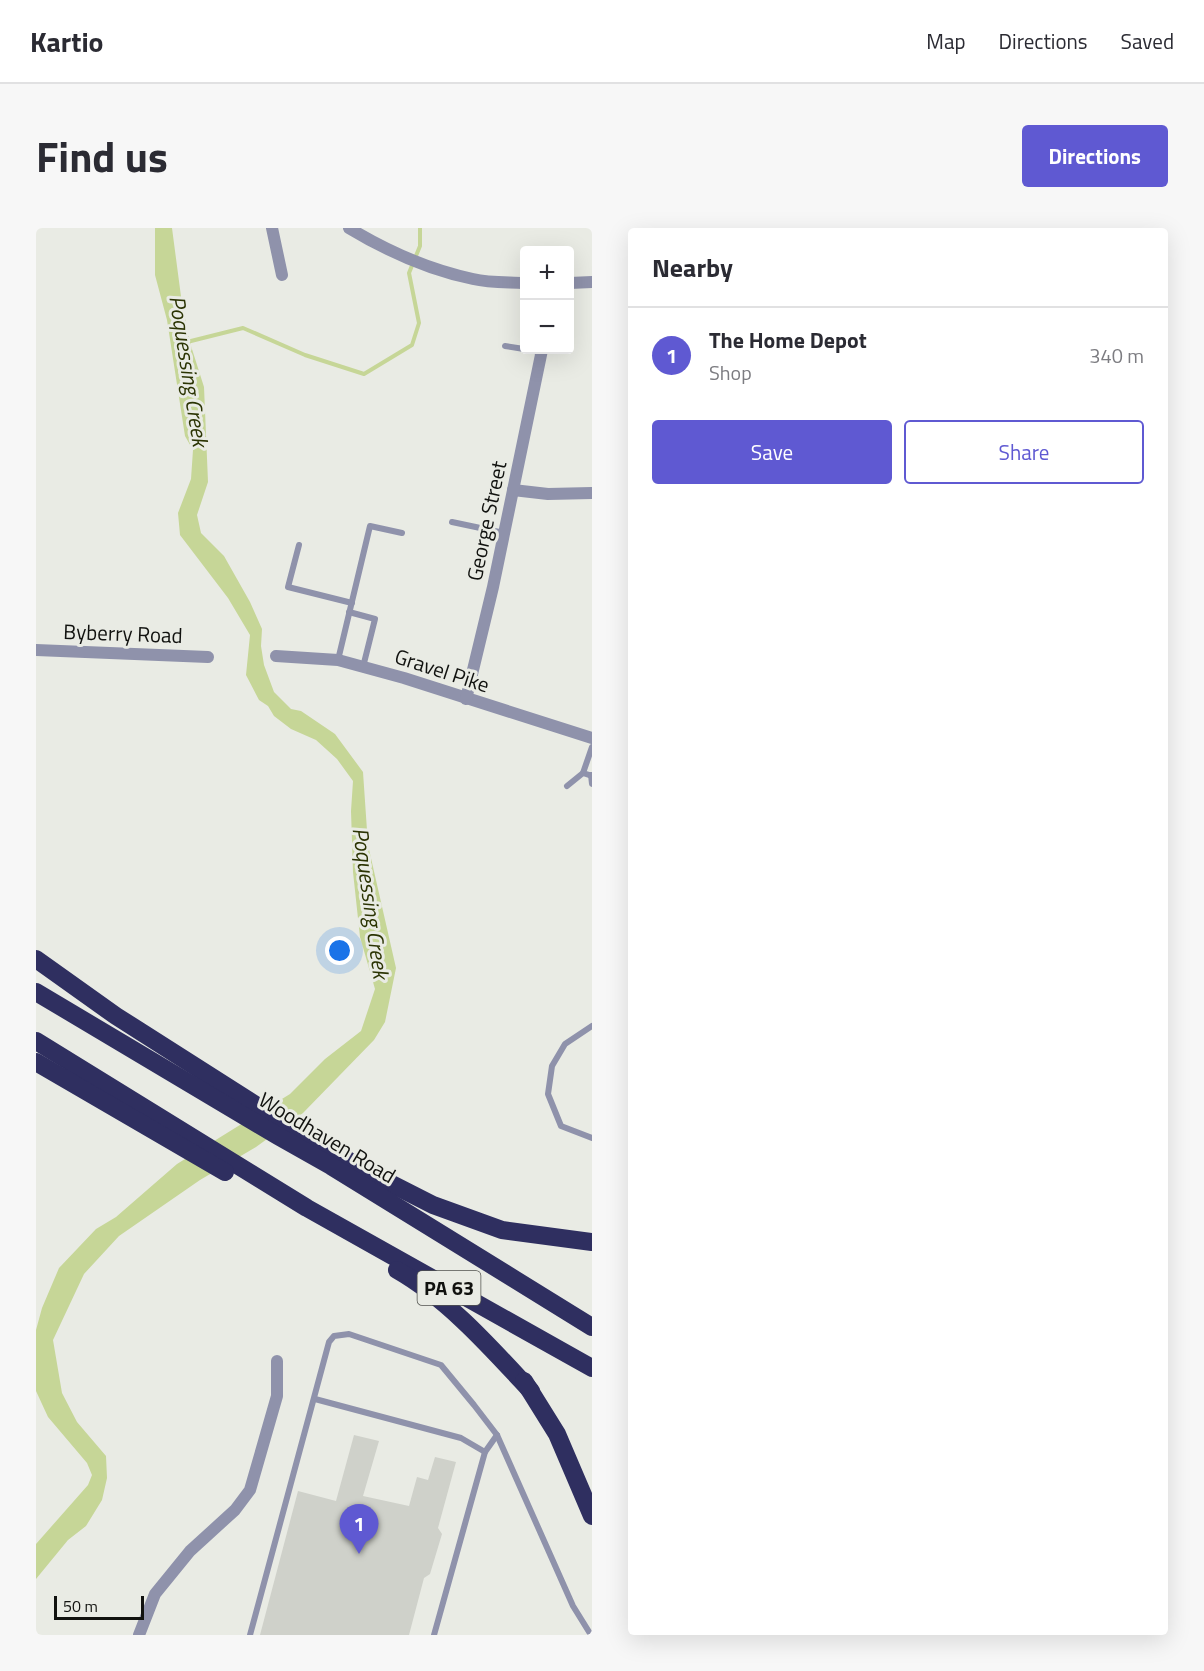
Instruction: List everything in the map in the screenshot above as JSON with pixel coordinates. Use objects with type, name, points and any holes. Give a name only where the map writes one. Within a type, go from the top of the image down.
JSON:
[{"type":"highway","points":[[36,959],[248,1109]]},
{"type":"highway","name":"Woodhaven Road","points":[[36,992],[248,1109],[331,1166],[592,1327]]},
{"type":"highway","name":"PA 63","points":[[36,1041],[194,1147],[231,1169],[307,1208],[592,1368]]},
{"type":"highway","points":[[36,1062],[194,1147]]},
{"type":"highway","points":[[283,1131],[433,1204],[502,1230],[592,1242]]},
{"type":"highway","points":[[331,1166],[360,1177],[446,1220],[472,1229],[547,1247],[592,1250]]},
{"type":"highway","points":[[231,1169],[404,1274],[448,1307],[485,1341],[531,1391]]},
{"type":"highway","points":[[307,1208],[398,1264],[438,1292],[485,1334],[531,1391],[557,1434],[592,1516]]},
{"type":"street","points":[[273,228],[282,275]]},
{"type":"street","points":[[349,228],[422,264],[473,279],[520,283]]},
{"type":"street","points":[[574,283],[592,282]]},
{"type":"street","name":"George Street","points":[[466,699],[541,354]]},
{"type":"street","points":[[513,490],[548,494],[592,493]]},
{"type":"street","name":"Byberry Road","points":[[36,650],[208,657]]},
{"type":"street","name":"Gravel Pike","points":[[276,656],[338,660],[592,738]]},
{"type":"street","points":[[139,1635],[154,1594],[190,1551],[235,1510],[250,1490],[277,1396],[277,1360]]},
{"type":"lane","points":[[506,346],[520,348]]},
{"type":"lane","points":[[453,522],[504,533]]},
{"type":"lane","points":[[338,660],[370,526],[402,532]]},
{"type":"lane","points":[[299,545],[288,587],[352,603]]},
{"type":"lane","points":[[350,612],[375,619],[363,667]]},
{"type":"lane","points":[[567,786],[583,773],[592,747]]},
{"type":"lane","points":[[583,773],[591,776],[592,784]]},
{"type":"lane","points":[[592,1026],[565,1044],[552,1066],[548,1094],[561,1126],[592,1138]]},
{"type":"lane","points":[[250,1635],[329,1342],[334,1336],[349,1334],[441,1365],[497,1435],[573,1606],[589,1634]]},
{"type":"lane","points":[[315,1399],[461,1438],[485,1452]]},
{"type":"lane","points":[[434,1635],[485,1452],[497,1435]]},
{"type":"water","name":"Poquessing Creek","points":[[155,228],[172,228],[182,304],[191,346],[204,387],[208,482],[197,515],[201,533],[224,556],[250,602],[262,629],[261,646],[264,665],[274,692],[291,709],[301,711],[335,734],[363,772],[368,845],[396,968],[385,1022],[374,1040],[303,1113],[256,1147],[200,1180],[119,1236],[84,1274],[53,1340],[62,1393],[77,1422],[106,1456],[107,1478],[102,1500],[86,1526],[68,1540],[36,1579],[36,1544],[88,1485],[92,1475],[87,1463],[48,1417],[36,1391],[36,1330],[42,1308],[59,1268],[96,1229],[116,1217],[177,1164],[290,1094],[325,1059],[361,1031],[375,989],[360,937],[353,872],[351,811],[353,781],[337,759],[316,740],[291,729],[259,700],[246,675],[250,635],[228,598],[180,535],[178,513],[191,479],[193,450],[185,436],[167,320],[155,275]]},
{"type":"building","points":[[354,1435],[379,1441],[363,1496],[409,1506],[417,1477],[428,1480],[435,1457],[456,1462],[438,1528],[442,1534],[430,1574],[424,1578],[409,1635],[260,1635],[298,1491],[336,1501]]},
{"type":"waterway","name":"Poquessing Creek","points":[[187,342],[243,328],[305,355],[364,374],[412,345],[419,323],[409,273],[420,246],[420,228]]},
{"type":"place","name":"The Home Depot","points":[[359,1554]]}]
